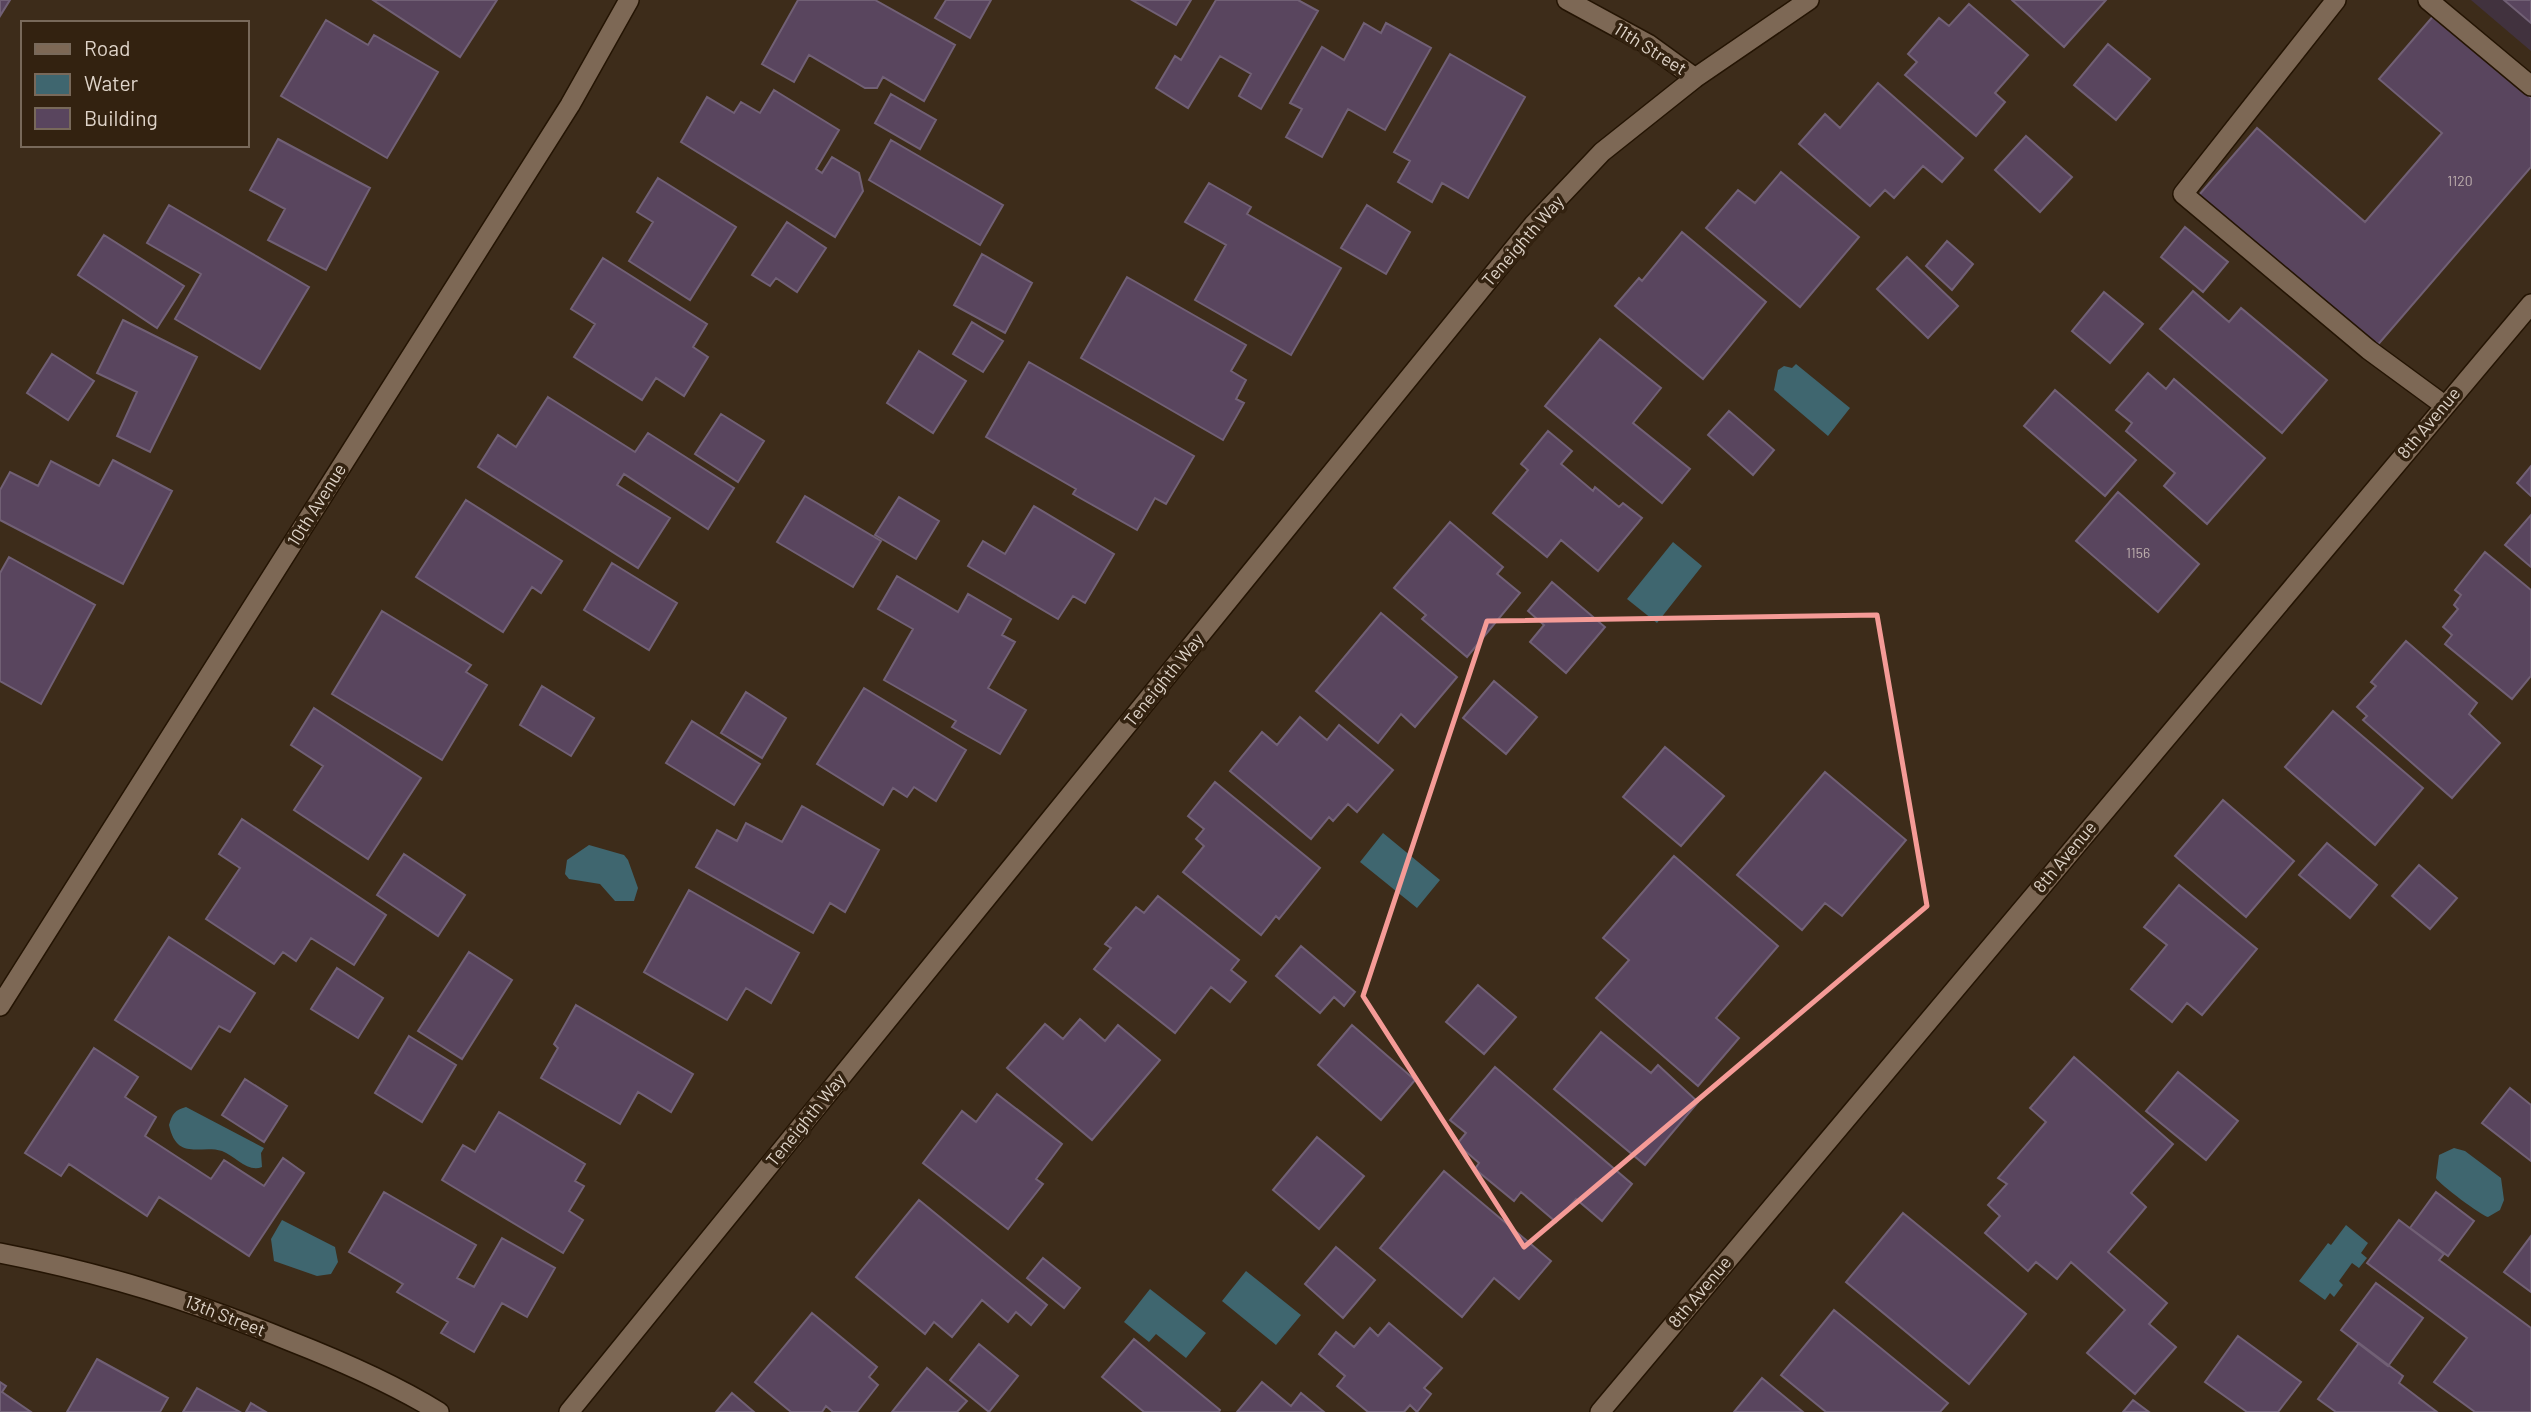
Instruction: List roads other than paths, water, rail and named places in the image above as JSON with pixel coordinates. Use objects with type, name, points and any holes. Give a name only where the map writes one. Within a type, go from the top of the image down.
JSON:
[{"type":"street","name":"10th Avenue","points":[[0,1006],[570,104],[629,0]]},
{"type":"street","name":"11th Street","points":[[1567,0],[1648,44],[1695,78]]},
{"type":"street","name":"Teneighth Way","points":[[569,1412],[1534,224],[1602,152],[1695,78],[1808,0]]},
{"type":"street","points":[[2336,0],[2183,194],[2369,350],[2444,405]]},
{"type":"street","points":[[2428,0],[2531,86]]},
{"type":"street","name":"8th Avenue","points":[[1600,1412],[2531,304]]},
{"type":"street","name":"13th Street","points":[[0,1253],[86,1270],[173,1296],[340,1361],[439,1412]]},
{"type":"water","points":[[1796,364],[1850,408],[1828,436],[1774,390],[1778,370],[1784,366],[1792,368]]},
{"type":"water","points":[[1673,542],[1702,566],[1657,623],[1627,599]]},
{"type":"water","points":[[1383,833],[1440,880],[1417,908],[1360,862]]},
{"type":"water","points":[[589,845],[624,855],[638,888],[634,901],[615,901],[600,884],[569,879],[565,874],[567,860]]},
{"type":"water","points":[[186,1107],[264,1148],[261,1153],[262,1167],[247,1166],[222,1151],[184,1148],[178,1144],[169,1125],[174,1113]]},
{"type":"water","points":[[2454,1148],[2465,1151],[2501,1178],[2504,1200],[2500,1210],[2488,1217],[2484,1215],[2452,1193],[2436,1178],[2439,1155]]},
{"type":"water","points":[[282,1220],[335,1247],[338,1262],[331,1274],[317,1276],[274,1261],[271,1239]]},
{"type":"water","points":[[2346,1225],[2368,1243],[2361,1253],[2367,1258],[2359,1268],[2352,1263],[2339,1281],[2343,1285],[2334,1297],[2330,1293],[2325,1300],[2299,1281],[2328,1243],[2331,1245]]},
{"type":"water","points":[[1246,1271],[1301,1315],[1276,1345],[1222,1301]]},
{"type":"water","points":[[1150,1289],[1206,1333],[1186,1358],[1156,1334],[1149,1342],[1124,1322]]}]
